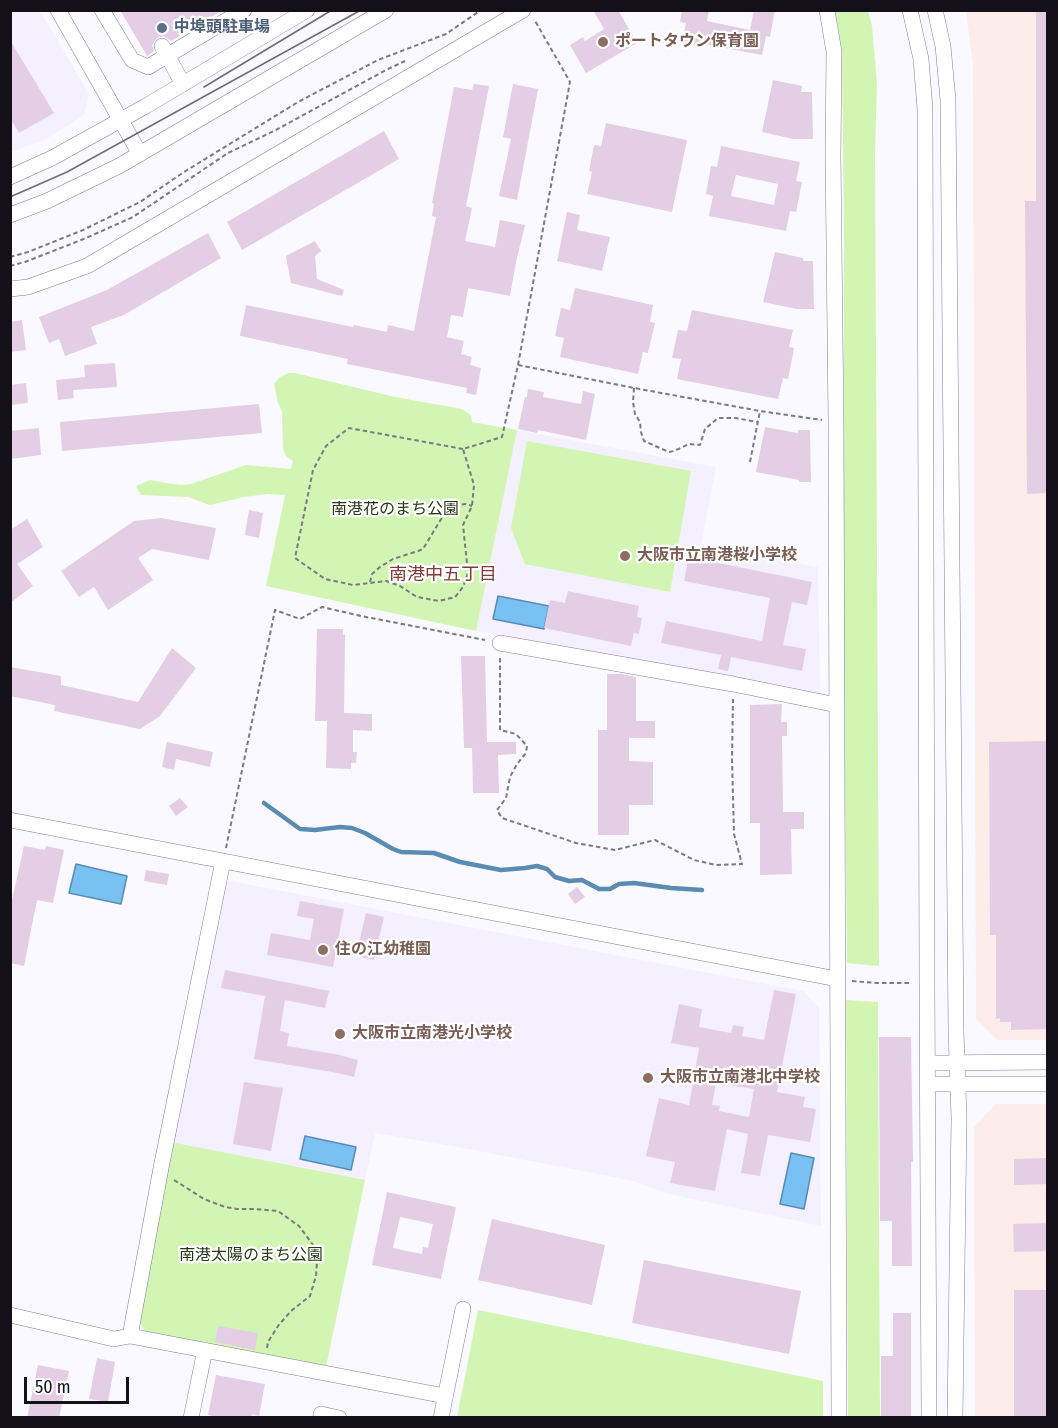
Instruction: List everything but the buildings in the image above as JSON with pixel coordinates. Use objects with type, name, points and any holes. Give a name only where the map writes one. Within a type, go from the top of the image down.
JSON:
[{"type":"street","points":[[102,10],[132,60],[148,67],[165,51],[244,10]]},
{"type":"street","points":[[10,177],[52,158],[120,120],[307,10]]},
{"type":"street","points":[[10,215],[47,201],[119,166],[386,10]]},
{"type":"street","points":[[827,10],[834,52],[839,1418]]},
{"type":"street","points":[[910,10],[921,59],[925,110],[929,1418]]},
{"type":"street","points":[[935,10],[943,46],[948,100],[958,1118],[955,1418]]},
{"type":"street","points":[[63,12],[140,154]]},
{"type":"street","points":[[10,289],[28,287],[87,266],[528,14]]},
{"type":"street","points":[[165,51],[183,84]]},
{"type":"street","points":[[500,643],[733,684],[837,705]]},
{"type":"street","points":[[10,820],[837,979]]},
{"type":"street","points":[[130,1336],[161,1168],[223,861]]},
{"type":"street","points":[[928,1063],[1047,1062]]},
{"type":"street","points":[[928,1084],[1047,1084]]},
{"type":"street","points":[[441,1418],[463,1310]]},
{"type":"street","points":[[10,1315],[114,1339],[130,1336],[445,1396]]},
{"type":"street","points":[[191,1418],[205,1350]]},
{"type":"street","points":[[321,1414],[339,1418]]},
{"type":"path","points":[[10,257],[83,230],[140,202],[184,172],[298,102],[378,60],[446,34],[481,10]]},
{"type":"path","points":[[463,449],[474,485],[472,506],[463,525],[468,573],[463,587],[455,597],[439,601],[417,597],[400,586],[386,581],[353,585],[325,579],[294,558],[313,470],[326,446],[349,428],[463,449],[502,437],[518,365],[570,82],[528,14]]},
{"type":"path","points":[[10,266],[86,238],[133,217],[228,153],[274,131],[406,60]]},
{"type":"path","points":[[518,365],[760,411],[836,422]]},
{"type":"path","points":[[634,388],[635,414],[640,422],[644,441],[669,452],[689,444],[700,445],[705,429],[718,418],[758,422]]},
{"type":"path","points":[[750,462],[760,411]]},
{"type":"path","points":[[370,583],[372,574],[380,567],[393,559],[423,549],[446,511],[457,505],[472,506]]},
{"type":"path","points":[[223,861],[275,609],[300,619],[322,607],[500,643],[500,730],[516,734],[527,746],[526,753],[510,777],[506,798],[497,810],[502,818],[555,836],[576,843],[615,850],[654,840],[694,860],[716,865],[742,864],[734,834],[733,684]]},
{"type":"path","points":[[837,979],[876,983],[927,984]]},
{"type":"path","points":[[161,1168],[175,1182],[213,1204],[237,1209],[278,1211],[299,1226],[313,1245],[317,1262],[316,1276],[310,1296],[291,1311],[278,1326],[268,1342],[264,1362]]},
{"type":"shaded area","points":[[11,11],[40,11],[89,94],[84,115],[44,140],[11,152]]},
{"type":"shaded area","points":[[966,11],[1047,11],[1047,1040],[997,1040],[976,1019],[973,66]]},
{"type":"shaded area","name":"大阪市立南港桜小学校","points":[[517,430],[716,467],[701,545],[818,567],[820,696],[476,631]]},
{"type":"shaded area","points":[[225,880],[803,991],[819,1008],[821,1226],[664,1193],[634,1181],[375,1133],[365,1180],[171,1142]]},
{"type":"shaded area","points":[[996,1104],[1047,1104],[1047,1417],[975,1417],[974,1127]]},
{"type":"green space","points":[[835,11],[868,11],[872,26],[877,84],[875,152],[879,966],[847,963],[843,601],[842,51]]},
{"type":"green space","name":"南港花のまち公園","points":[[289,373],[395,397],[462,409],[471,415],[472,422],[517,430],[476,631],[266,586],[285,495],[268,494],[244,497],[210,505],[188,497],[141,495],[136,486],[150,480],[181,485],[191,484],[246,465],[291,469],[293,461],[286,456],[283,449],[282,411],[274,384],[280,377]]},
{"type":"green space","points":[[527,441],[691,471],[670,592],[525,564],[511,528]]},
{"type":"green space","points":[[846,1000],[878,1002],[880,1417],[848,1417]]},
{"type":"green space","name":"南港太陽のまち公園","points":[[171,1142],[365,1180],[326,1367],[145,1332],[136,1316]]},
{"type":"green space","points":[[478,1310],[823,1381],[823,1417],[457,1417]]},
{"type":"water","points":[[498,596],[549,606],[544,629],[493,619]]},
{"type":"water","points":[[76,864],[127,876],[121,904],[69,893]]},
{"type":"water","points":[[305,1136],[356,1147],[351,1170],[300,1159]]},
{"type":"water","points":[[791,1153],[814,1158],[804,1209],[780,1204]]},
{"type":"waterway","points":[[264,803],[300,829],[352,828],[401,852],[434,853],[460,862],[501,870],[537,866],[547,869],[555,877],[569,881],[582,880],[599,889],[610,889],[619,884],[634,883],[702,890]]},
{"type":"tram line","points":[[204,87],[332,10]]},
{"type":"tram line","points":[[10,197],[67,172],[361,10]]},
{"type":"place","name":"中埠頭駐車場","points":[[162,28]]},
{"type":"place","name":"ポートタウン保育園","points":[[603,42]]},
{"type":"place","name":"大阪市立南港桜小学校","points":[[625,556]]},
{"type":"place","name":"住の江幼稚園","points":[[323,950]]},
{"type":"place","name":"大阪市立南港光小学校","points":[[340,1034]]},
{"type":"place","name":"大阪市立南港北中学校","points":[[648,1078]]},
{"type":"district","name":"南港中五丁目","points":[[443,575]]}]
